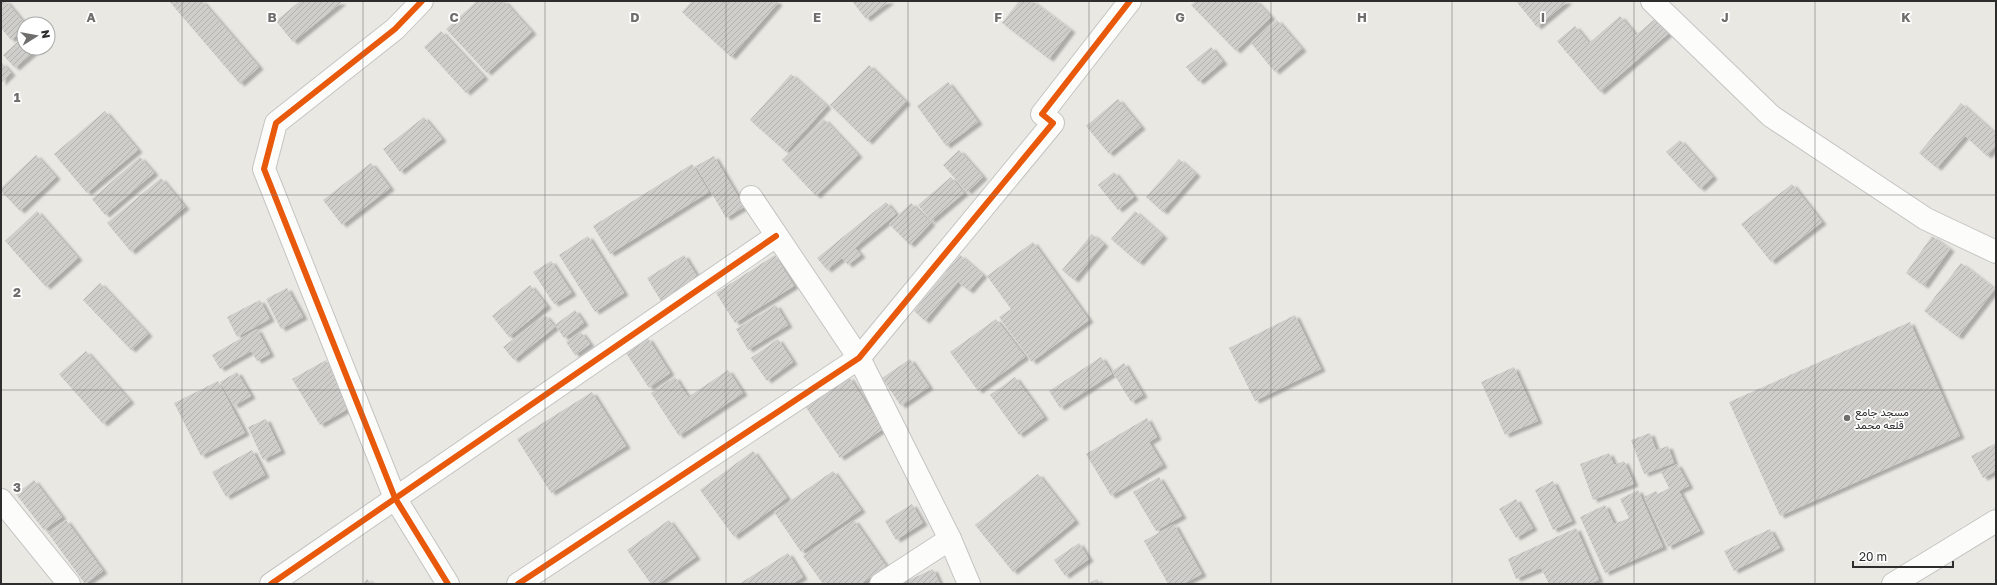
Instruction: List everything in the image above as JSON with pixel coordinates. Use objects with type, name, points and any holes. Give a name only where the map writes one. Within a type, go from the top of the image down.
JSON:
[{"type":"street","points":[[422,1],[395,29],[276,123],[264,169],[395,498],[448,584]]},
{"type":"street","points":[[518,584],[859,358],[1053,123],[1042,114],[1130,1]]},
{"type":"street","points":[[1652,1],[1770,116],[1926,218],[1996,252]]},
{"type":"street","points":[[751,197],[859,358],[950,539],[969,584]]},
{"type":"street","points":[[271,584],[395,498],[515,418],[638,330],[776,236]]},
{"type":"street","points":[[1,500],[69,584]]},
{"type":"street","points":[[1893,584],[1996,521]]},
{"type":"street","points":[[881,584],[950,539]]},
{"type":"building","points":[[1,1],[6,1],[18,16],[16,16],[16,36],[11,40],[1,28]]},
{"type":"building","points":[[169,1],[202,1],[259,67],[240,84]]},
{"type":"building","points":[[300,1],[342,2],[293,42],[276,21]]},
{"type":"building","points":[[477,1],[504,1],[532,32],[487,73],[446,29]]},
{"type":"building","points":[[692,1],[776,1],[778,3],[731,57],[682,12]]},
{"type":"building","points":[[852,1],[890,1],[866,19]]},
{"type":"building","points":[[1019,1],[1032,1],[1071,30],[1049,59],[1002,23]]},
{"type":"building","points":[[1196,1],[1256,1],[1271,17],[1236,51],[1191,5]]},
{"type":"building","points":[[1516,1],[1568,1],[1537,27]]},
{"type":"building","points":[[1620,16],[1636,35],[1656,18],[1669,33],[1600,92],[1557,41],[1575,26],[1589,43]]},
{"type":"building","points":[[1277,20],[1302,49],[1275,72],[1251,43]]},
{"type":"building","points":[[441,31],[484,77],[466,93],[424,47]]},
{"type":"building","points":[[16,43],[16,56],[29,56],[15,68],[3,55]]},
{"type":"building","points":[[1211,47],[1223,62],[1199,82],[1186,67]]},
{"type":"building","points":[[1,62],[11,73],[1,83]]},
{"type":"building","points":[[869,65],[906,102],[868,142],[830,105]]},
{"type":"building","points":[[791,74],[827,106],[786,152],[750,120]]},
{"type":"building","points":[[948,82],[978,122],[946,146],[917,106]]},
{"type":"building","points":[[1118,99],[1141,127],[1109,154],[1086,126]]},
{"type":"building","points":[[1961,103],[1996,134],[1996,146],[1987,156],[1965,136],[1937,168],[1919,153]]},
{"type":"building","points":[[105,111],[138,150],[87,193],[54,154]]},
{"type":"building","points":[[424,117],[442,139],[400,172],[383,149]]},
{"type":"building","points":[[824,119],[858,155],[816,196],[782,160]]},
{"type":"building","points":[[1680,140],[1713,177],[1700,189],[1666,152]]},
{"type":"building","points":[[959,150],[983,177],[967,192],[943,165]]},
{"type":"building","points":[[36,155],[56,177],[20,211],[1,191],[1,188]]},
{"type":"building","points":[[714,156],[744,207],[726,218],[696,166]]},
{"type":"building","points":[[140,157],[154,173],[105,215],[92,199]]},
{"type":"building","points":[[1179,159],[1196,174],[1163,212],[1146,197]]},
{"type":"building","points":[[371,163],[390,188],[342,225],[323,200]]},
{"type":"building","points":[[692,164],[709,192],[610,254],[593,226]]},
{"type":"building","points":[[1114,172],[1134,197],[1118,210],[1098,185]]},
{"type":"building","points":[[951,177],[964,193],[931,221],[918,205]]},
{"type":"building","points":[[161,178],[185,207],[131,252],[107,223]]},
{"type":"building","points":[[1792,184],[1822,222],[1771,262],[1741,224]]},
{"type":"building","points":[[886,202],[896,214],[855,248],[861,255],[848,265],[842,258],[827,270],[817,258]]},
{"type":"building","points":[[911,203],[931,223],[910,245],[889,224]]},
{"type":"building","points":[[37,211],[78,258],[46,287],[5,241]]},
{"type":"building","points":[[1135,211],[1163,236],[1139,263],[1111,239]]},
{"type":"building","points":[[1092,234],[1104,244],[1074,280],[1062,270]]},
{"type":"building","points":[[588,236],[624,293],[595,312],[559,255]]},
{"type":"building","points":[[1932,236],[1950,249],[1924,286],[1906,273]]},
{"type":"building","points":[[1033,242],[1089,320],[1032,362],[999,317],[1011,309],[987,276]]},
{"type":"building","points":[[684,255],[698,278],[661,301],[647,278]]},
{"type":"building","points":[[775,255],[794,286],[735,323],[716,293]]},
{"type":"building","points":[[960,255],[983,275],[969,291],[958,282],[925,321],[914,311]]},
{"type":"building","points":[[551,261],[572,293],[554,304],[533,272]]},
{"type":"building","points":[[1961,263],[1995,289],[1958,337],[1924,311]]},
{"type":"building","points":[[100,283],[148,334],[131,350],[83,300]]},
{"type":"building","points":[[530,285],[547,306],[509,337],[492,316]]},
{"type":"building","points":[[287,288],[303,317],[281,329],[266,299]]},
{"type":"building","points":[[260,300],[270,319],[237,337],[227,317]]},
{"type":"building","points":[[776,305],[788,325],[748,350],[736,329]]},
{"type":"building","points":[[575,310],[584,323],[564,338],[555,325]]},
{"type":"building","points":[[545,315],[555,327],[514,360],[503,347]]},
{"type":"building","points":[[1295,315],[1321,369],[1255,401],[1229,348]]},
{"type":"building","points":[[996,319],[1025,357],[978,391],[950,352]]},
{"type":"building","points":[[1910,322],[1960,436],[1780,516],[1729,402]]},
{"type":"building","points":[[257,329],[270,354],[257,361],[251,351],[220,369],[212,355]]},
{"type":"building","points":[[581,332],[590,344],[575,355],[566,342]]},
{"type":"building","points":[[648,338],[670,373],[649,388],[626,353]]},
{"type":"building","points":[[778,339],[793,362],[767,381],[751,358]]},
{"type":"building","points":[[86,351],[130,401],[103,424],[59,374]]},
{"type":"building","points":[[1101,357],[1112,374],[1060,408],[1049,391]]},
{"type":"building","points":[[910,359],[929,387],[901,406],[882,378]]},
{"type":"building","points":[[326,360],[353,406],[320,425],[292,379]]},
{"type":"building","points":[[1124,363],[1143,395],[1131,402],[1112,371]]},
{"type":"building","points":[[1514,367],[1538,421],[1505,435],[1481,382]]},
{"type":"building","points":[[728,370],[743,393],[679,436],[651,393],[675,377],[688,397]]},
{"type":"building","points":[[237,372],[251,396],[234,406],[220,382]]},
{"type":"building","points":[[849,377],[883,429],[840,458],[805,406]]},
{"type":"building","points":[[1015,377],[1044,417],[1019,435],[990,395]]},
{"type":"building","points":[[218,381],[245,433],[201,456],[174,403]]},
{"type":"building","points":[[592,392],[626,446],[551,493],[517,439]]},
{"type":"building","points":[[1147,418],[1157,437],[1149,442],[1163,465],[1111,496],[1086,454]]},
{"type":"building","points":[[266,419],[281,451],[263,460],[248,427]]},
{"type":"building","points":[[1650,433],[1656,450],[1668,446],[1674,463],[1644,474],[1631,440]]},
{"type":"building","points":[[1996,443],[1996,471],[1983,478],[1971,456]]},
{"type":"building","points":[[252,450],[265,475],[226,497],[212,472]]},
{"type":"building","points":[[753,451],[787,498],[734,537],[700,490]]},
{"type":"building","points":[[1609,453],[1614,465],[1624,461],[1634,484],[1593,500],[1580,464]]},
{"type":"building","points":[[1677,464],[1689,486],[1679,491],[1700,531],[1668,547],[1644,497],[1656,491],[1658,494],[1669,488],[1661,472]]},
{"type":"building","points":[[833,471],[861,510],[801,552],[774,512]]},
{"type":"building","points":[[1038,474],[1075,521],[1013,572],[975,525]]},
{"type":"building","points":[[1159,477],[1182,516],[1156,531],[1133,492]]},
{"type":"building","points":[[34,480],[62,517],[44,530],[16,494]]},
{"type":"building","points":[[1553,481],[1572,521],[1553,530],[1535,490]]},
{"type":"building","points":[[1638,490],[1663,547],[1605,573],[1580,517],[1605,505],[1614,524],[1629,518],[1620,499]]},
{"type":"building","points":[[1516,499],[1533,528],[1516,538],[1499,509]]},
{"type":"building","points":[[912,504],[923,523],[896,540],[885,521]]},
{"type":"building","points":[[66,520],[103,571],[85,584],[48,533]]},
{"type":"building","points":[[669,520],[696,557],[658,584],[651,584],[627,550]]},
{"type":"building","points":[[854,520],[886,566],[861,584],[823,584],[803,556]]},
{"type":"building","points":[[1174,524],[1202,574],[1183,584],[1168,584],[1144,541]]},
{"type":"building","points":[[1576,528],[1599,580],[1589,584],[1549,584],[1541,568],[1516,579],[1508,559]]},
{"type":"building","points":[[1770,529],[1780,548],[1734,571],[1724,551]]},
{"type":"building","points":[[1079,543],[1089,559],[1065,576],[1054,560]]},
{"type":"building","points":[[788,553],[803,577],[792,584],[739,584]]},
{"type":"building","points":[[933,569],[940,584],[900,584]]},
{"type":"building","points":[[367,579],[372,584],[363,584]]},
{"type":"building","points":[[1097,579],[1100,584],[1087,584]]},
{"type":"cycle path","points":[[422,1],[395,29],[276,123],[264,169],[395,498],[448,584]]},
{"type":"cycle path","points":[[518,584],[859,358],[1053,123],[1042,114],[1130,1]]},
{"type":"cycle path","points":[[271,584],[776,236]]},
{"type":"place","name":"مسجد جامع قلعه محمد","points":[[1847,418]]}]
